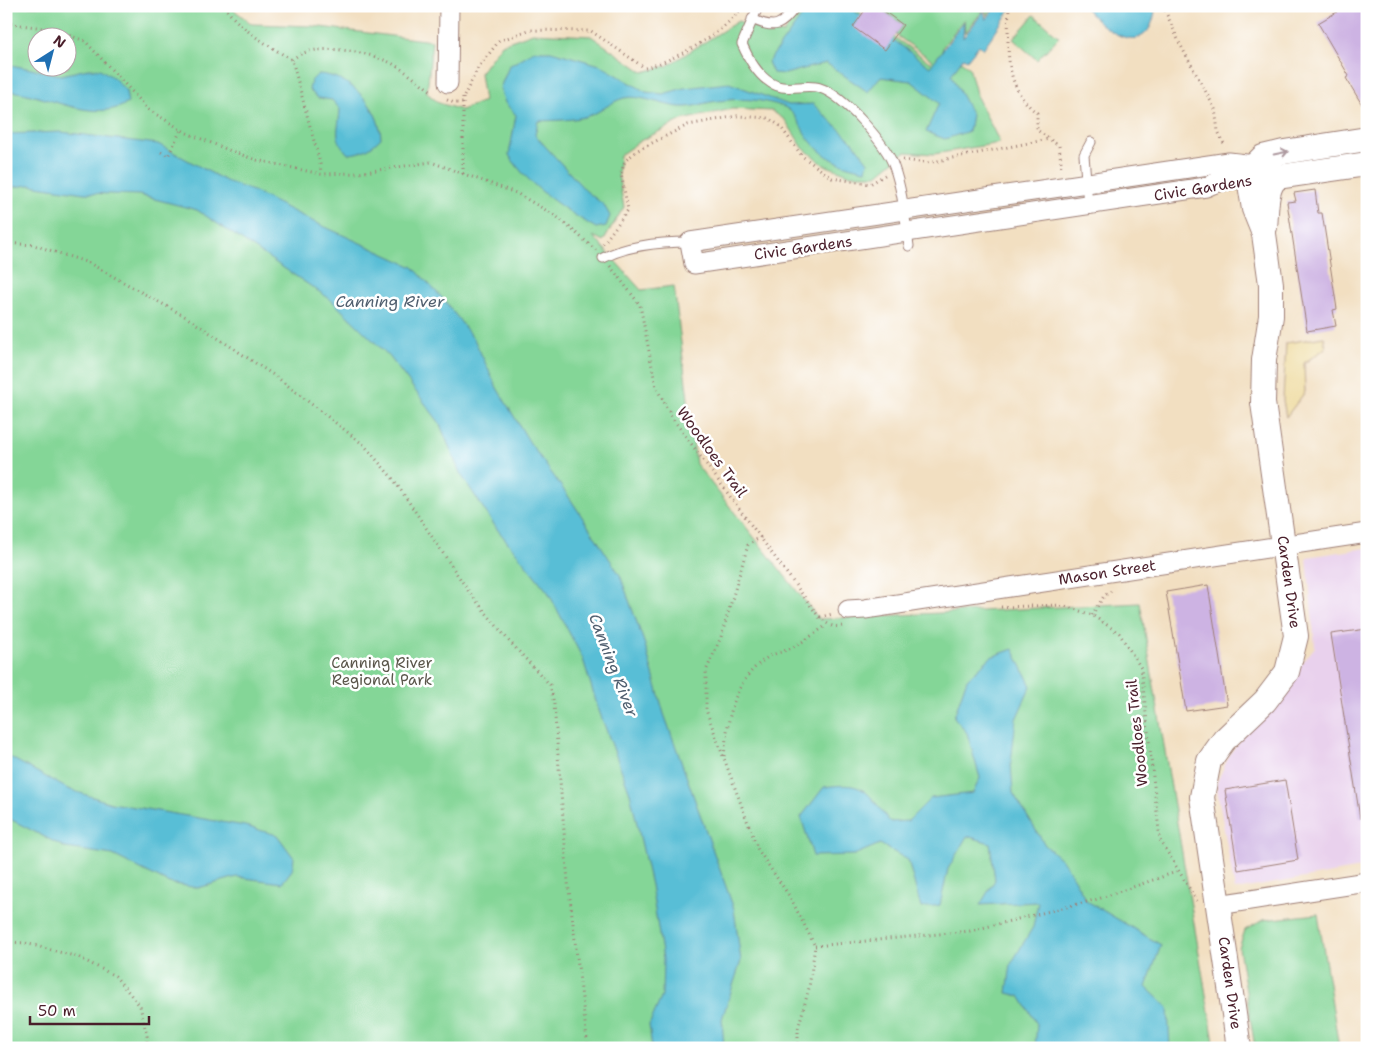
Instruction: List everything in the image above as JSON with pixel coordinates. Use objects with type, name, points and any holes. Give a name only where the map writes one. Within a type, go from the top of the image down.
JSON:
[{"type":"street","points":[[443,92],[449,6]]},
{"type":"street","points":[[1367,139],[1275,154],[1263,158],[1259,175],[1285,175],[1367,164]]},
{"type":"street","name":"Civic Gardens","points":[[1229,162],[1259,175],[1215,183],[1206,188],[1088,206],[908,240],[694,264],[690,242],[1229,162]]},
{"type":"street","name":"Carden Drive","points":[[1239,1048],[1209,906],[1202,797],[1209,761],[1224,740],[1265,701],[1288,672],[1296,636],[1263,403],[1264,360],[1271,316],[1270,284],[1264,234],[1269,190],[1259,175]]},
{"type":"street","name":"Mason Street","points":[[846,617],[1125,570],[1367,533]]},
{"type":"street","points":[[1209,906],[1367,882]]},
{"type":"lane","points":[[752,19],[764,25],[776,26],[786,19],[796,6]]},
{"type":"lane","points":[[758,7],[742,44],[750,63],[768,80],[780,87],[819,87],[840,98],[863,122],[894,166],[908,240]]},
{"type":"lane","points":[[1088,206],[1084,154],[1091,142]]},
{"type":"lane","points":[[600,254],[667,242],[690,242]]},
{"type":"path","points":[[224,6],[248,30],[273,50],[292,60],[320,163],[320,174]]},
{"type":"path","points":[[463,174],[464,96],[478,68],[499,42],[529,30],[591,31],[610,42],[645,68],[666,62],[718,31],[743,6]]},
{"type":"path","points":[[1010,6],[1008,28],[1009,64],[1017,93],[1037,113],[1037,130],[1059,146],[1064,186]]},
{"type":"path","points":[[1163,6],[1180,44],[1215,108],[1218,131],[1229,152]]},
{"type":"path","name":"Woodloes Trail","points":[[6,23],[51,29],[85,41],[149,110],[181,130],[256,160],[320,174],[358,173],[431,162],[524,198],[556,216],[600,254],[640,305],[656,387],[673,419],[819,617],[828,624]]},
{"type":"path","points":[[292,60],[297,56],[314,50],[340,50],[374,57],[394,65],[443,92],[454,103],[464,103]]},
{"type":"path","points":[[443,92],[464,96]]},
{"type":"path","points":[[600,254],[628,210],[621,173],[625,161],[638,150],[688,125],[737,116],[768,118],[780,126],[802,156],[832,178],[870,184],[903,160],[927,163],[1049,139]]},
{"type":"path","points":[[161,152],[168,156],[181,130]]},
{"type":"path","points":[[6,243],[34,245],[88,263],[186,317],[278,378],[364,445],[394,480],[468,592],[508,641],[550,685],[554,704],[569,892],[588,1048]]},
{"type":"path","points":[[761,537],[748,545],[721,637],[706,671],[706,710],[758,850],[790,897],[815,946],[809,988],[798,1029],[798,1048]]},
{"type":"path","points":[[1092,616],[1104,596],[1125,580],[1125,570]]},
{"type":"path","name":"Woodloes Trail","points":[[997,607],[1062,605],[1092,616],[1119,633],[1141,668],[1160,840],[1178,870],[1209,906]]},
{"type":"path","points":[[723,760],[726,728],[733,697],[749,674],[770,656],[794,647],[828,624],[835,627],[846,617]]},
{"type":"path","points":[[815,946],[970,930],[1098,899],[1178,870]]},
{"type":"path","points":[[6,942],[25,944],[78,957],[115,976],[140,1006],[147,1036],[147,1048]]},
{"type":"shaded area","points":[[1367,548],[1367,867],[1235,890],[1216,784],[1231,752],[1315,647],[1307,557]]},
{"type":"green space","name":"Canning River Regional Park","points":[[6,6],[229,6],[252,24],[312,26],[432,41],[427,93],[439,103],[461,110],[484,101],[480,73],[502,44],[533,33],[591,36],[643,72],[667,66],[738,21],[762,30],[783,33],[803,6],[860,6],[860,13],[931,63],[932,60],[896,35],[903,25],[877,6],[994,6],[987,16],[985,8],[965,33],[964,19],[942,48],[969,67],[977,97],[1000,143],[934,154],[905,152],[877,175],[851,175],[824,165],[803,148],[785,120],[772,111],[732,109],[682,120],[640,141],[620,155],[618,174],[624,207],[603,241],[593,236],[641,290],[674,286],[696,464],[819,619],[1140,603],[1215,1048],[6,1048]]},
{"type":"green space","points":[[1034,15],[1059,37],[1037,60],[1013,39]]},
{"type":"green space","points":[[1318,914],[1339,1048],[1255,1048],[1239,948],[1245,930],[1263,920]]},
{"type":"sand","points":[[1324,337],[1326,348],[1304,363],[1305,392],[1286,417],[1283,400],[1286,343]]},
{"type":"water","points":[[820,6],[852,9],[930,67],[964,21],[963,38],[984,11],[986,20],[996,6],[1013,6],[983,49],[979,45],[967,60],[963,58],[951,75],[972,115],[969,131],[945,139],[926,132],[939,103],[911,81],[880,77],[868,92],[826,63],[785,74],[773,73],[768,62],[802,16]]},
{"type":"water","points":[[1084,6],[1151,6],[1155,11],[1150,26],[1143,35],[1134,38],[1124,37],[1113,32]]},
{"type":"water","points":[[534,51],[551,51],[600,65],[646,92],[663,94],[684,88],[729,83],[789,105],[813,104],[853,142],[868,162],[866,170],[841,163],[820,151],[808,138],[787,108],[758,101],[743,99],[726,100],[690,107],[680,107],[630,97],[620,99],[585,117],[538,121],[535,135],[586,191],[604,205],[610,216],[606,226],[596,228],[560,205],[537,187],[517,167],[509,155],[516,115],[505,103],[500,88],[509,66]]},
{"type":"water","points":[[6,64],[28,68],[28,78],[78,78],[78,71],[100,69],[114,78],[126,91],[128,103],[114,109],[99,111],[67,106],[36,96],[6,91]]},
{"type":"water","points":[[318,74],[341,80],[361,94],[369,104],[379,126],[381,138],[374,145],[362,151],[348,154],[343,148],[338,138],[340,109],[332,100],[318,98],[309,90],[311,81]]},
{"type":"water","name":"Canning River","points":[[61,132],[158,144],[226,181],[253,191],[312,221],[413,267],[445,301],[475,341],[497,388],[530,443],[571,500],[620,575],[645,645],[664,714],[734,909],[741,961],[722,1019],[724,1048],[652,1048],[649,1025],[662,996],[663,959],[651,885],[630,793],[598,708],[583,659],[548,592],[497,529],[460,473],[439,422],[389,356],[330,299],[197,210],[139,195],[84,193],[30,185],[6,188],[6,134]]},
{"type":"water","points":[[1013,649],[1031,686],[1016,719],[1011,763],[1013,793],[1045,845],[1064,862],[1087,901],[1161,945],[1146,987],[1168,1008],[1170,1048],[1035,1048],[1037,1024],[1020,996],[1007,993],[1011,964],[1033,927],[1038,902],[980,905],[995,880],[990,843],[967,836],[948,869],[940,905],[921,908],[908,860],[880,844],[854,855],[813,856],[801,817],[824,787],[857,787],[870,796],[890,822],[908,821],[931,798],[973,793],[980,778],[967,733],[954,717],[967,679],[991,657]]},
{"type":"water","points":[[6,755],[68,789],[111,803],[245,826],[277,835],[294,858],[292,870],[282,883],[237,877],[198,888],[169,883],[113,855],[66,848],[6,817]]},
{"type":"building","points":[[868,6],[877,6],[903,25],[885,50],[853,27]]},
{"type":"building","points":[[1333,6],[1367,6],[1367,113],[1346,78],[1349,76],[1318,23],[1337,12]]},
{"type":"building","points":[[1315,190],[1318,213],[1322,213],[1337,309],[1333,310],[1336,326],[1307,331],[1287,202],[1296,201],[1294,193]]},
{"type":"building","points":[[1208,585],[1227,705],[1186,711],[1166,592]]},
{"type":"building","points":[[1367,629],[1367,817],[1360,818],[1331,634]]},
{"type":"building","points":[[1285,780],[1298,860],[1238,870],[1225,790]]}]
